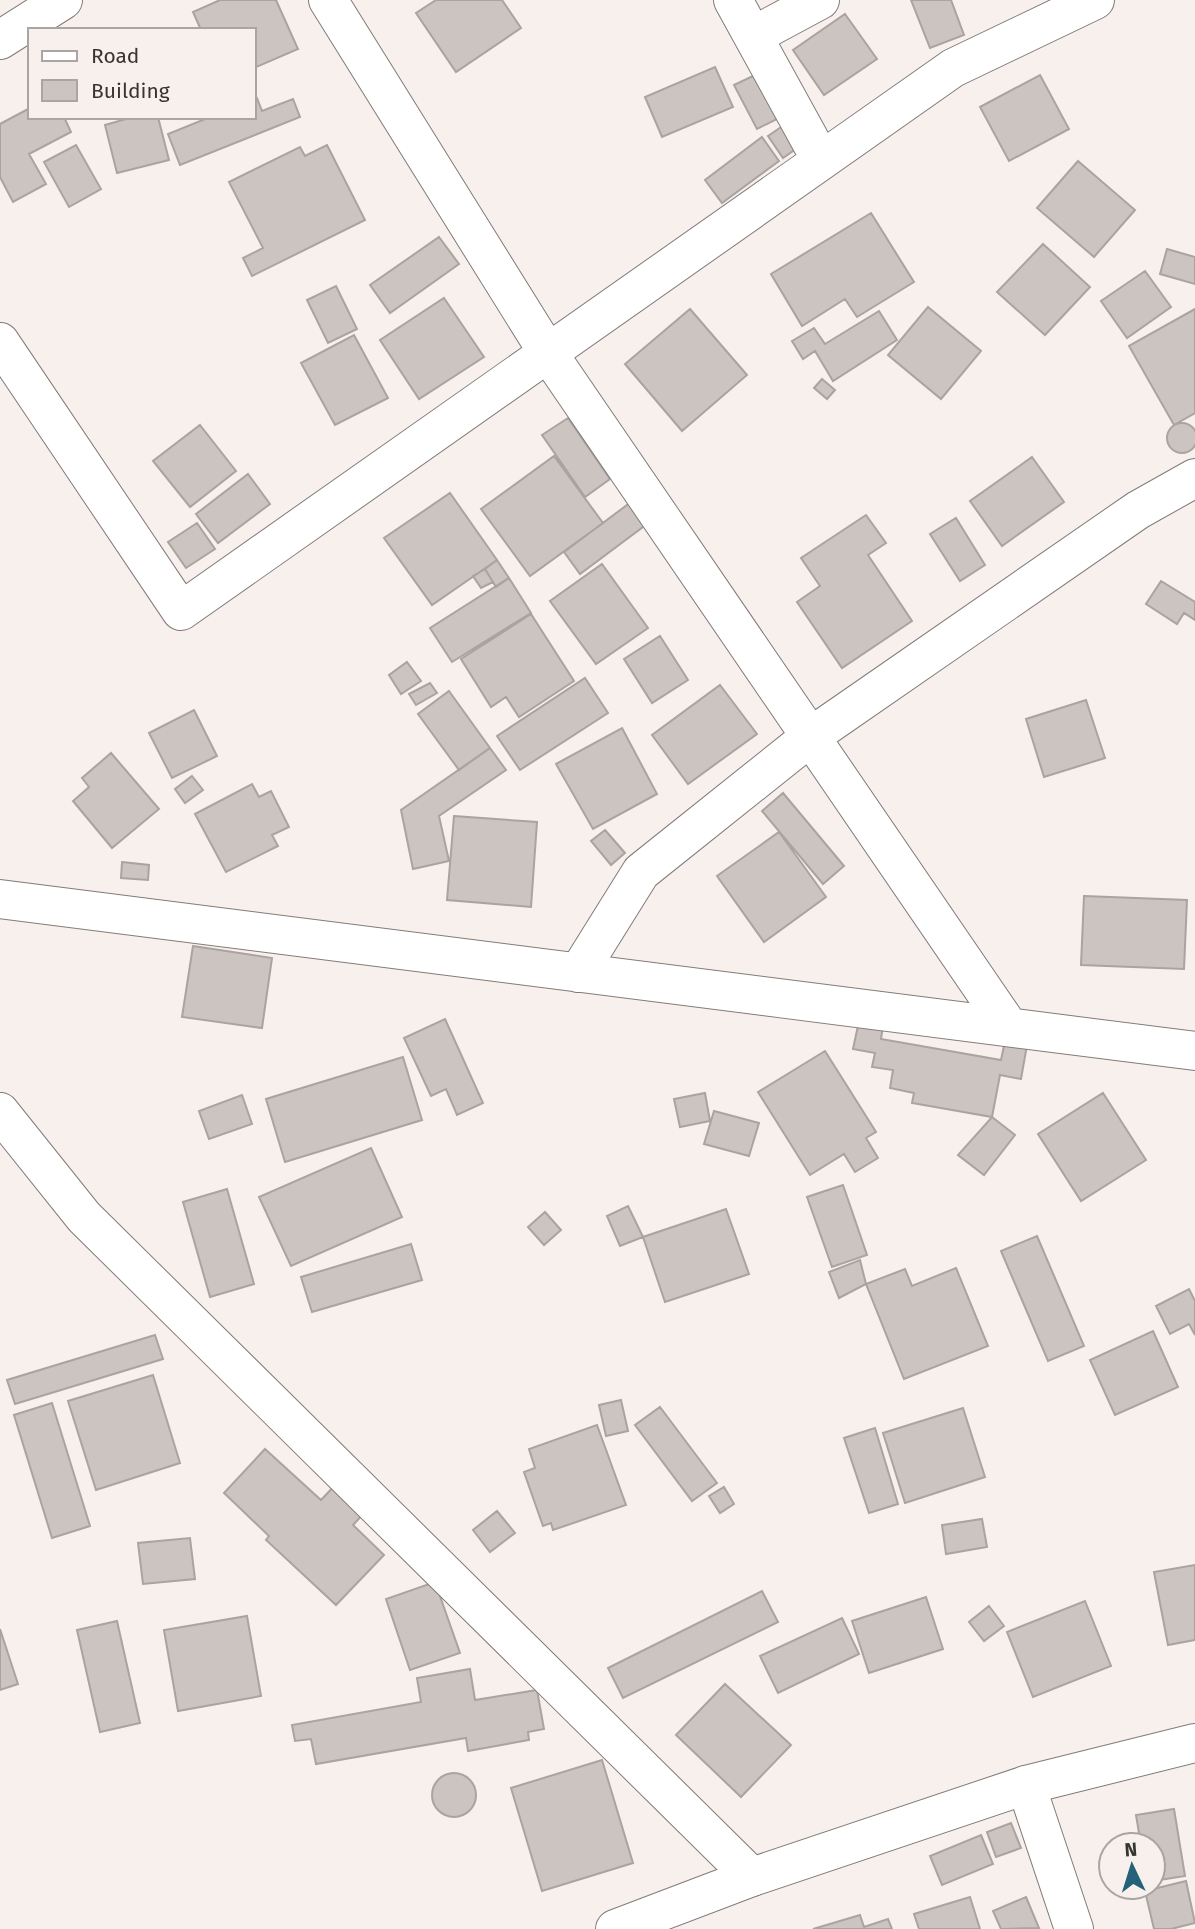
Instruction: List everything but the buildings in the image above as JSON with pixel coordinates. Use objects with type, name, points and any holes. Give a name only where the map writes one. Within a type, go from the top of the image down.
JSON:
[{"type":"street","points":[[0,40],[63,0]]},
{"type":"street","points":[[328,0],[548,354],[1009,1027]]},
{"type":"street","points":[[733,0],[821,160]]},
{"type":"street","points":[[753,36],[820,0]]},
{"type":"street","points":[[0,342],[181,611],[953,68],[1095,0]]},
{"type":"street","points":[[578,973],[641,872],[810,737],[1138,510],[1195,478]]},
{"type":"street","points":[[0,899],[1195,1051]]},
{"type":"street","points":[[0,1112],[84,1217],[752,1877]]},
{"type":"street","points":[[615,1929],[752,1877],[1026,1785],[1195,1742]]},
{"type":"street","points":[[1026,1785],[1074,1929]]}]
